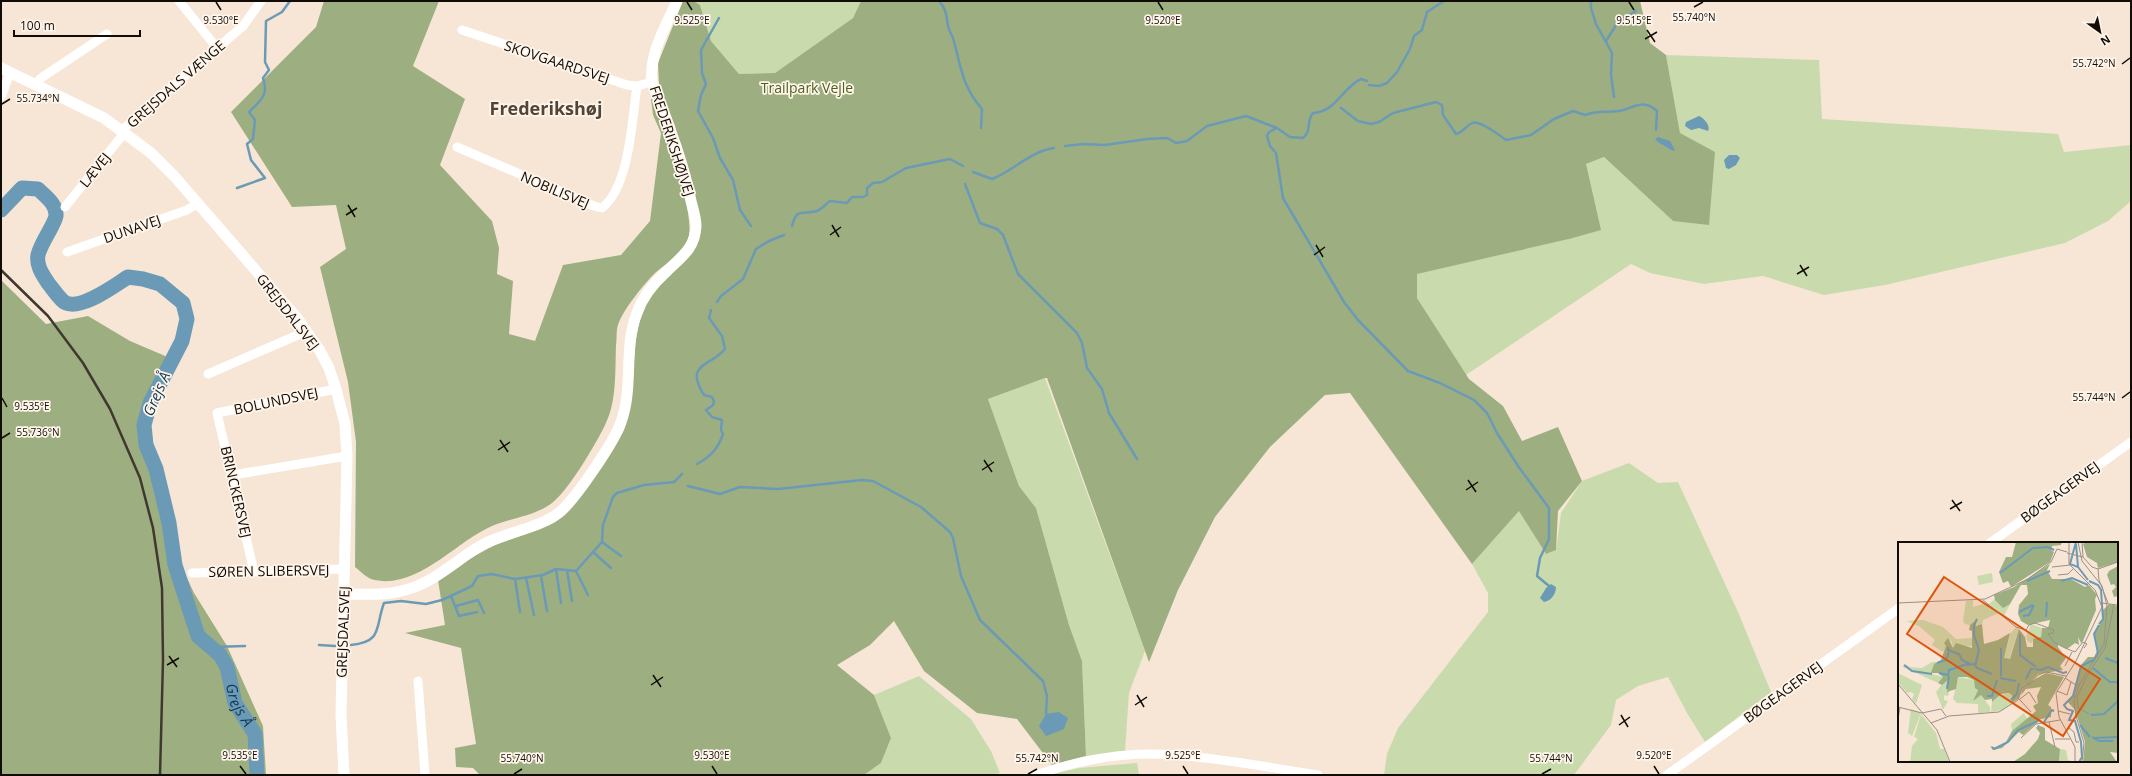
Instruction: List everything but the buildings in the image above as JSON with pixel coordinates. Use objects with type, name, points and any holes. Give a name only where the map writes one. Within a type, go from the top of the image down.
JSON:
[{"type":"street","points":[[179,1],[218,48]]},
{"type":"street","name":"GREJSDALS VÆNGE","points":[[124,131],[243,26],[261,1]]},
{"type":"street","name":"FREDERIKSHØJVEJ","points":[[344,594],[382,594],[406,590],[427,580],[483,545],[545,521],[560,513],[572,500],[621,425],[626,408],[631,335],[637,312],[650,290],[665,272],[684,257],[691,248],[696,224],[687,181],[652,82],[651,71],[653,59],[677,1]]},
{"type":"street","name":"SKOVGAARDSVEJ","points":[[462,30],[627,85],[637,86],[652,82]]},
{"type":"street","points":[[35,85],[41,78],[107,34]]},
{"type":"street","points":[[1,97],[5,71]]},
{"type":"street","name":"GREJSDALSVEJ","points":[[5,71],[79,105],[124,131],[151,153],[307,331],[329,368],[345,424],[347,456],[341,715],[344,775]]},
{"type":"street","name":"NOBILISVEJ","points":[[457,147],[594,206],[602,208],[615,191],[623,172],[637,86]]},
{"type":"street","name":"LÆVEJ","points":[[65,207],[124,131]]},
{"type":"street","name":"DUNAVEJ","points":[[66,252],[187,210],[197,204]]},
{"type":"street","points":[[208,374],[307,331]]},
{"type":"street","name":"BOLUNDSVEJ","points":[[217,413],[336,389]]},
{"type":"street","name":"BRINCKERSVEJ","points":[[217,413],[233,475],[254,572]]},
{"type":"street","name":"BØGEAGERVEJ","points":[[1991,542],[2131,442]]},
{"type":"street","points":[[233,475],[347,456]]},
{"type":"street","name":"SØREN SLIBERSVEJ","points":[[192,573],[345,570]]},
{"type":"street","name":"BØGEAGERVEJ","points":[[1667,775],[1898,609]]},
{"type":"street","points":[[418,681],[425,775]]},
{"type":"street","points":[[1036,775],[1057,768],[1128,755],[1173,755],[1318,775]]},
{"type":"green space","points":[[324,1],[439,1],[413,66],[465,99],[440,165],[492,221],[499,248],[497,274],[513,281],[509,334],[535,341],[563,265],[621,255],[650,221],[661,133],[653,115],[651,99],[654,100],[672,150],[684,192],[690,228],[686,245],[678,254],[650,278],[620,319],[617,332],[612,406],[609,416],[588,455],[559,497],[538,511],[499,523],[478,533],[419,572],[403,578],[387,581],[371,579],[355,567],[356,442],[348,382],[320,267],[346,249],[336,205],[292,207],[231,112],[316,27]]},
{"type":"green space","name":"Trailpark Vejle","points":[[683,1],[694,1],[700,5],[711,41],[739,74],[775,73],[853,18],[861,1],[1640,1],[1650,43],[1666,55],[1680,133],[1715,152],[1709,225],[1673,221],[1604,157],[1586,164],[1601,230],[1569,239],[1417,274],[1417,298],[1469,379],[1503,406],[1522,441],[1558,427],[1582,481],[1558,511],[1556,550],[1546,554],[1519,511],[1472,564],[1350,393],[1325,395],[1270,447],[1215,517],[1178,590],[1149,662],[1047,378],[1045,378],[988,399],[1019,486],[1036,508],[1069,625],[1082,661],[1086,756],[1052,765],[1017,719],[977,713],[924,671],[894,621],[870,645],[837,665],[874,695],[891,738],[881,763],[864,775],[480,775],[473,768],[456,767],[455,748],[476,744],[461,648],[405,633],[445,625],[438,580],[462,563],[502,541],[561,517],[623,432],[631,401],[636,337],[645,306],[658,287],[684,262],[691,253],[697,244],[700,234],[675,126],[659,85],[658,63]]},
{"type":"green space","points":[[694,1],[861,1],[853,18],[775,73],[739,74],[711,41],[700,5]]},
{"type":"green space","points":[[1666,55],[1819,60],[1822,119],[2058,134],[2064,152],[2131,145],[2131,201],[2108,221],[2065,243],[1885,285],[1824,295],[1763,276],[1704,284],[1650,273],[1631,264],[1466,375],[1417,298],[1417,273],[1569,239],[1586,164],[1604,157],[1673,221],[1680,133]]},
{"type":"green space","points":[[1,280],[46,324],[88,316],[130,341],[177,361],[150,416],[148,436],[159,468],[180,563],[194,593],[227,646],[263,726],[266,775],[1,775]]},
{"type":"green space","points":[[1045,378],[1145,651],[1129,693],[1125,751],[1086,756],[1082,661],[1069,625],[1036,508],[1019,486],[988,399]]},
{"type":"green space","points":[[1629,463],[1658,483],[1678,482],[1738,612],[1771,692],[1705,742],[1687,713],[1668,677],[1638,686],[1616,700],[1611,725],[1574,775],[1384,775],[1387,754],[1398,728],[1488,612],[1488,593],[1472,564],[1519,510],[1546,554],[1556,550],[1561,513],[1582,481]]},
{"type":"green space","points":[[919,676],[971,719],[991,751],[1000,773],[991,775],[864,775],[881,763],[891,738],[874,695]]},
{"type":"green space","points":[[1137,763],[1139,775],[1047,775],[1079,768]]},
{"type":"water","points":[[1699,116],[1703,118],[1709,127],[1708,131],[1699,128],[1691,130],[1685,126],[1686,122]]},
{"type":"water","points":[[1658,137],[1670,141],[1675,150],[1673,151],[1658,142],[1655,139]]},
{"type":"water","points":[[1729,155],[1737,155],[1740,158],[1736,165],[1729,169],[1726,168],[1724,160]]},
{"type":"water","points":[[1551,584],[1556,587],[1555,592],[1551,599],[1544,602],[1540,598],[1546,588]]},
{"type":"water","points":[[1059,712],[1068,718],[1064,729],[1046,736],[1039,726],[1046,714]]},
{"type":"waterway","points":[[237,188],[265,178],[251,160],[247,144],[253,139],[255,120],[249,112],[263,97],[265,89],[263,78],[269,70],[265,62],[266,21],[282,12],[290,1]]},
{"type":"waterway","points":[[939,1],[944,7],[946,13],[948,28],[953,38],[966,83],[970,92],[982,109],[981,128]]},
{"type":"waterway","points":[[1369,85],[1379,86],[1387,83],[1397,72],[1410,49],[1414,36],[1422,30],[1427,12],[1444,1]]},
{"type":"waterway","points":[[1591,1],[1591,8],[1596,24],[1612,53],[1611,75],[1614,97]]},
{"type":"waterway","points":[[1606,41],[1618,22],[1636,11]]},
{"type":"waterway","points":[[719,18],[701,50],[702,73],[706,84],[701,95],[698,111],[713,138],[720,158],[733,180],[740,210],[751,226]]},
{"type":"waterway","points":[[1065,146],[1083,144],[1105,145],[1147,139],[1167,138],[1176,143],[1187,141],[1207,126],[1246,116],[1277,128],[1290,137],[1303,138],[1306,135],[1313,113],[1328,109],[1354,83],[1361,79],[1367,81]]},
{"type":"waterway","points":[[1341,108],[1358,121],[1371,124],[1379,122],[1393,113],[1436,102],[1442,105],[1443,115],[1456,134],[1472,123],[1475,123],[1489,128],[1506,140],[1531,135],[1554,119],[1573,111],[1585,115],[1619,111],[1643,104],[1652,107],[1657,111],[1656,130]]},
{"type":"waterway","points":[[1277,128],[1269,132],[1267,136],[1270,146],[1276,153],[1283,198],[1344,302],[1358,320],[1408,371],[1440,383],[1474,400],[1487,413],[1497,433],[1518,466],[1549,508],[1549,539],[1540,558],[1537,576],[1549,586]]},
{"type":"waterway","points":[[973,172],[992,179],[1030,157],[1054,148]]},
{"type":"waterway","points":[[792,226],[798,214],[817,211],[830,201],[847,203],[852,197],[863,197],[867,195],[867,188],[873,183],[882,182],[906,168],[950,159],[963,166]]},
{"type":"waterway","points":[[965,184],[980,223],[997,229],[1003,235],[1018,274],[1077,333],[1082,343],[1087,368],[1102,389],[1109,413],[1137,459]]},
{"type":"waterway","name":"Grejs Å","points":[[1,210],[22,188],[38,189],[53,204],[56,216],[38,255],[38,263],[40,270],[48,283],[64,302],[71,304],[88,301],[128,277],[143,279],[160,284],[183,303],[187,319],[182,341],[150,403],[144,425],[146,445],[156,469],[169,523],[175,565],[198,636],[220,655],[227,667],[235,703],[255,734],[257,775]]},
{"type":"waterway","points":[[717,302],[721,296],[743,279],[756,249],[769,241],[784,235]]},
{"type":"waterway","points":[[697,464],[713,452],[719,444],[723,434],[721,430],[722,420],[712,417],[706,410],[713,405],[714,401],[712,397],[704,395],[697,377],[698,371],[701,367],[725,349],[722,336],[709,318],[711,310]]},
{"type":"waterway","points":[[351,645],[368,641],[373,637],[378,626],[384,603],[401,601],[426,604],[442,600],[472,586],[478,576],[492,574],[515,579],[543,575],[556,569],[576,571],[602,542],[603,525],[613,497],[617,493],[644,485],[674,482],[682,474]]},
{"type":"waterway","points":[[688,486],[720,494],[740,487],[778,489],[862,480],[873,481],[921,507],[950,532],[953,538],[961,576],[980,620],[1043,681],[1047,696],[1046,714]]},
{"type":"waterway","points":[[602,542],[621,556]]},
{"type":"waterway","points":[[593,552],[611,568]]},
{"type":"waterway","points":[[556,569],[561,603]]},
{"type":"waterway","points":[[567,570],[572,601]]},
{"type":"waterway","points":[[576,571],[588,595]]},
{"type":"waterway","points":[[541,576],[547,611]]},
{"type":"waterway","points":[[526,578],[534,615]]},
{"type":"waterway","points":[[515,579],[520,612]]},
{"type":"waterway","points":[[451,596],[459,616],[477,612]]},
{"type":"waterway","points":[[456,606],[478,600],[484,613]]},
{"type":"waterway","points":[[319,645],[335,646]]},
{"type":"waterway","points":[[211,647],[245,646]]},
{"type":"railway","points":[[1,270],[48,316],[83,363],[110,409],[140,478],[153,528],[162,588],[163,660],[160,775]]},
{"type":"district","name":"Frederikshøj","points":[[546,109]]}]
